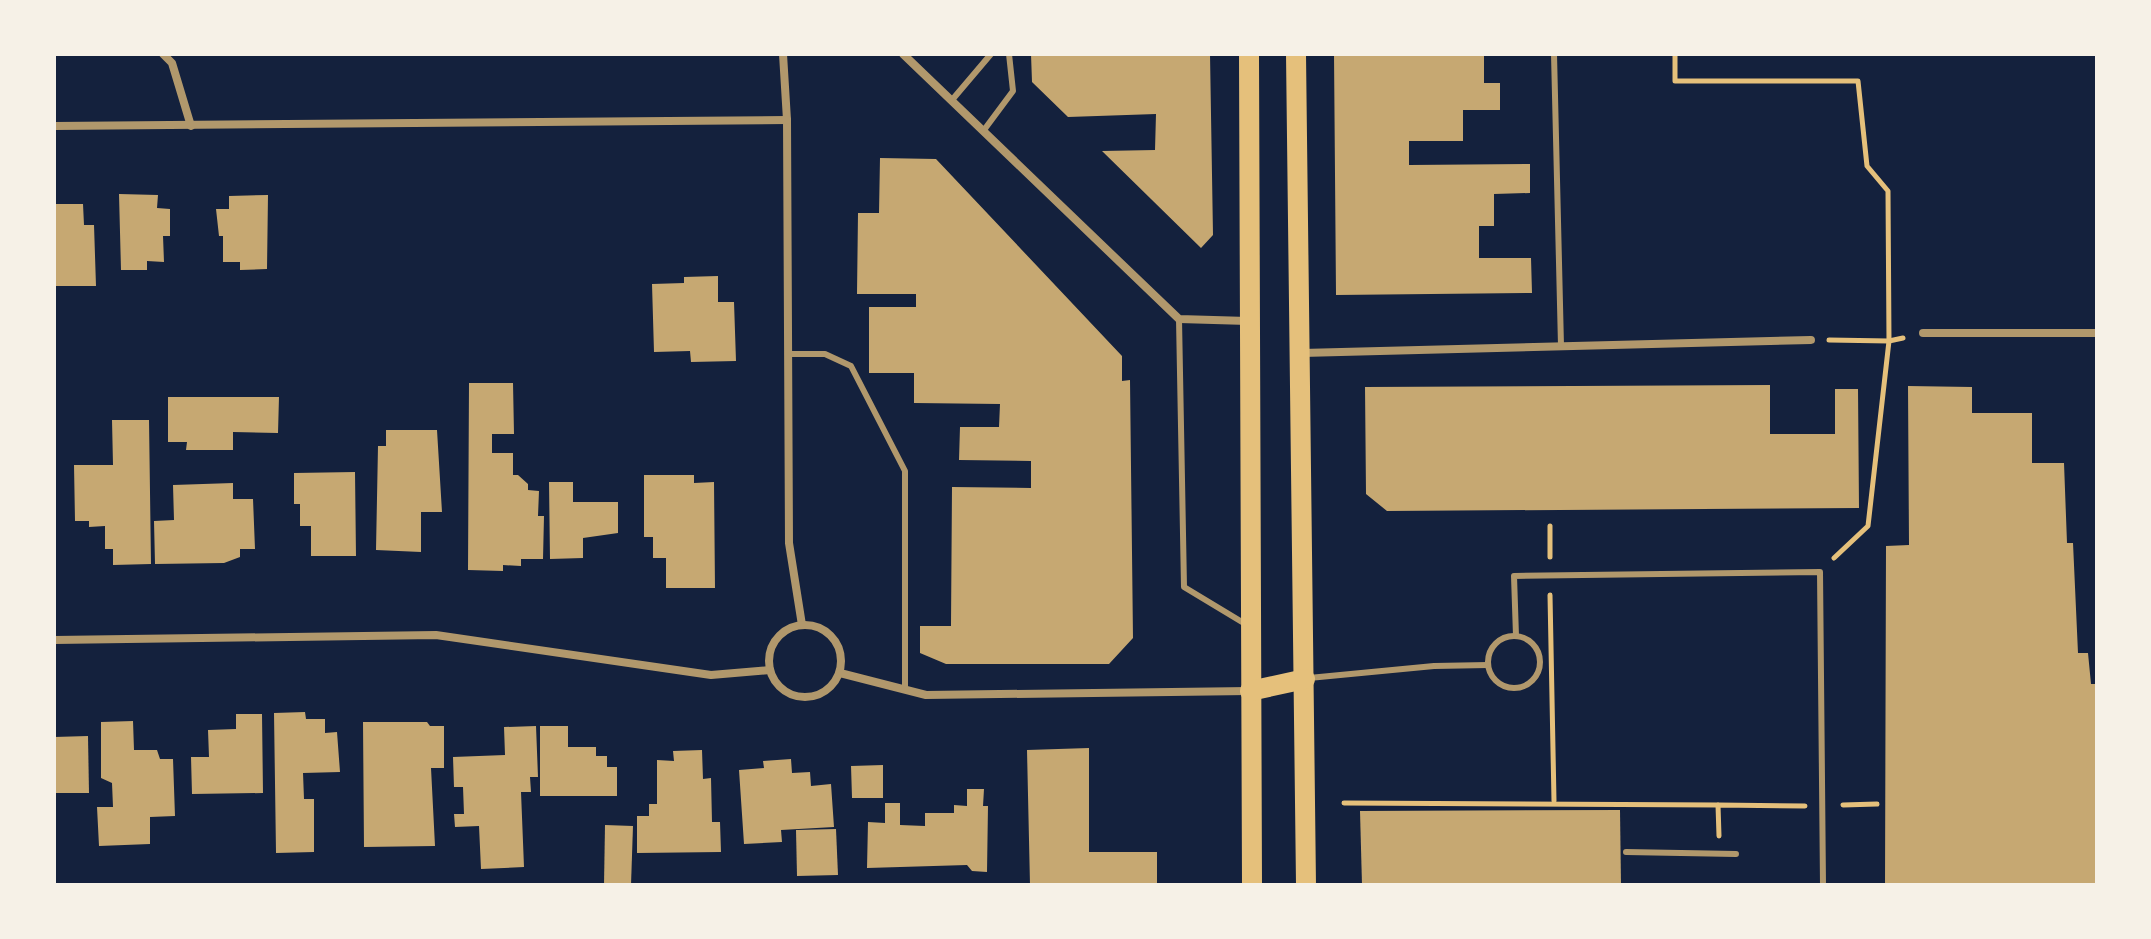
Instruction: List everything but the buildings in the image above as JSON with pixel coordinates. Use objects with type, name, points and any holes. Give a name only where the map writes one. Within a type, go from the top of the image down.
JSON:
[{"type":"main road","points":[[1249,54],[1252,885]]},
{"type":"main road","points":[[1296,54],[1302,353],[1306,885]]},
{"type":"main road","points":[[1250,691],[1305,679]]},
{"type":"street","points":[[163,54],[172,63],[191,126]]},
{"type":"street","points":[[783,54],[787,120],[789,543],[802,625]]},
{"type":"street","points":[[903,54],[1179,319],[1249,321]]},
{"type":"street","points":[[54,126],[787,120]]},
{"type":"street","points":[[1923,333],[2097,333]]},
{"type":"street","points":[[1302,353],[1811,340]]},
{"type":"street","points":[[802,625],[826,631],[835,640],[842,658],[840,673],[824,692],[806,697],[782,689],[770,670],[769,657],[781,634],[802,625]]},
{"type":"street","points":[[54,640],[436,635],[711,675],[770,670]]},
{"type":"street","points":[[840,673],[926,695],[1250,691]]},
{"type":"lane","points":[[952,100],[991,54]]},
{"type":"lane","points":[[984,130],[1013,91],[1009,54]]},
{"type":"lane","points":[[1554,54],[1561,346]]},
{"type":"lane","points":[[1179,319],[1184,587],[1250,627]]},
{"type":"lane","points":[[788,354],[825,354],[851,366],[905,471],[905,690]]},
{"type":"lane","points":[[1516,636],[1514,576],[1820,572],[1823,885]]},
{"type":"lane","points":[[1516,636],[1525,638],[1537,651],[1540,660],[1535,677],[1528,684],[1508,687],[1493,678],[1488,656],[1498,641],[1516,636]]},
{"type":"lane","points":[[1305,679],[1434,666],[1488,665]]},
{"type":"lane","points":[[1626,852],[1736,854]]},
{"type":"path","points":[[1675,54],[1675,81],[1858,81],[1867,166],[1888,191],[1889,341],[1868,526],[1820,572]]},
{"type":"path","points":[[1811,340],[1889,341],[1923,333]]},
{"type":"path","points":[[1550,526],[1554,801]]},
{"type":"path","points":[[1344,803],[1877,804]]},
{"type":"path","points":[[1718,805],[1719,854]]}]
